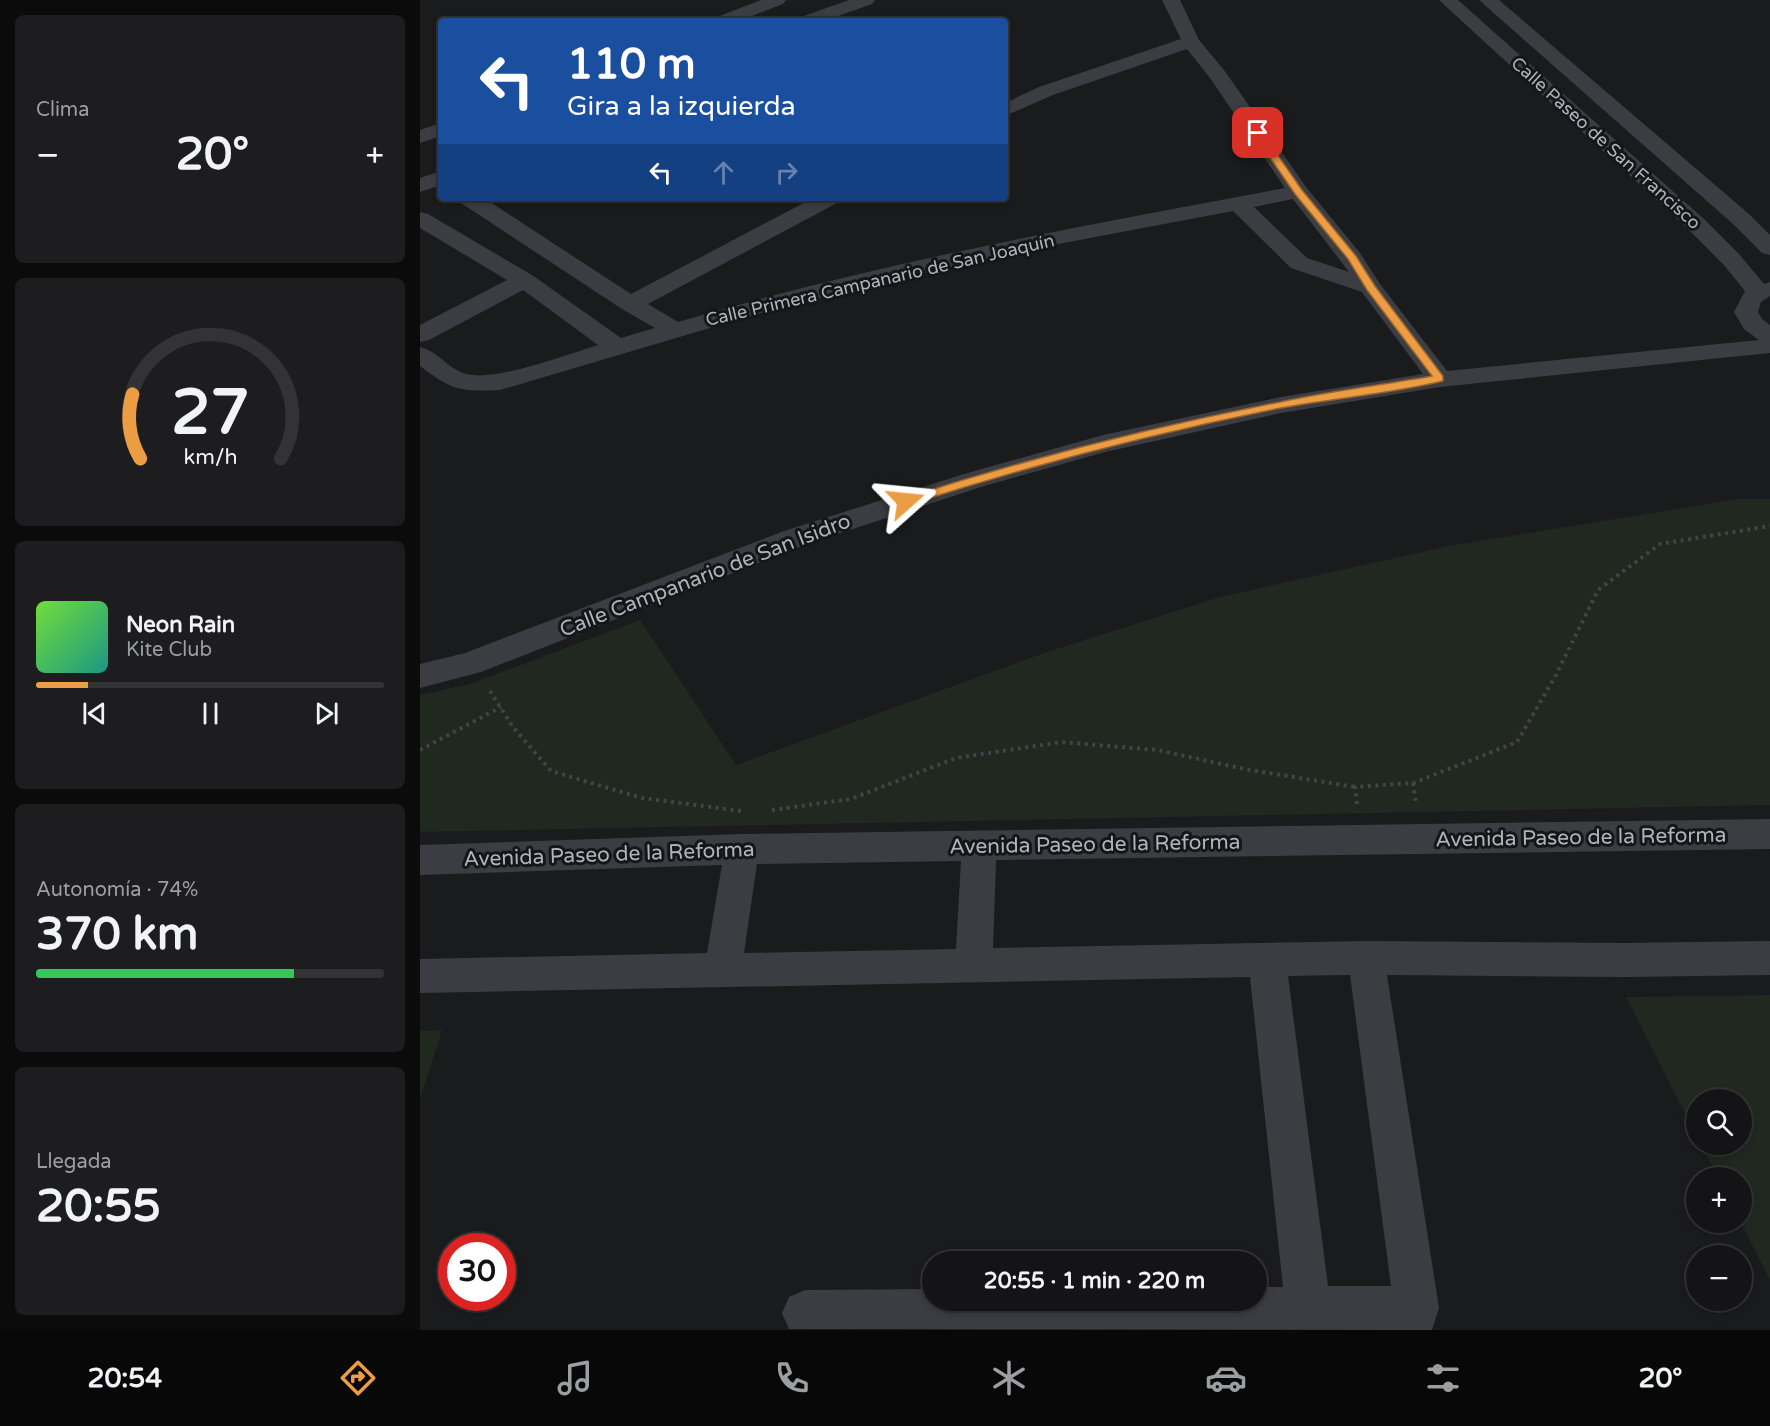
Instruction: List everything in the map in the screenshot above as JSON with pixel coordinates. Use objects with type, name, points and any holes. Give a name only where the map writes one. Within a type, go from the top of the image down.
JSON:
[{"type":"street","points":[[731,18],[777,0]]},
{"type":"street","points":[[815,18],[866,0]]},
{"type":"street","points":[[1171,0],[1191,42],[1217,74],[1298,192],[1352,258],[1370,287],[1440,378]]},
{"type":"street","name":"Calle Paseo de San Francisco","points":[[1448,0],[1696,224],[1764,290]]},
{"type":"street","name":"Calle Paseo de San Francisco","points":[[1488,0],[1770,248]]},
{"type":"street","points":[[1008,109],[1046,91],[1191,42]]},
{"type":"street","points":[[1513,60],[1552,56]]},
{"type":"street","points":[[420,137],[438,130]]},
{"type":"street","name":"Calle Primera Campanario de San Joaquín","points":[[420,354],[455,380],[476,383],[500,382],[760,305],[1005,247],[1240,205],[1298,192]]},
{"type":"street","points":[[474,201],[675,330]]},
{"type":"street","points":[[630,303],[823,201]]},
{"type":"street","points":[[1240,205],[1299,263],[1370,287]]},
{"type":"street","points":[[420,219],[524,280],[617,347]]},
{"type":"street","points":[[420,334],[524,280]]},
{"type":"street","points":[[1764,290],[1748,301],[1746,312],[1753,324],[1770,336]]},
{"type":"street","name":"Calle Campanario de San Isidro","points":[[420,676],[470,664],[794,538],[974,480],[1103,444],[1281,405],[1440,378],[1770,346]]},
{"type":"street","name":"Avenida Paseo de la Reforma","points":[[420,860],[742,849],[1770,834]]},
{"type":"street","points":[[974,966],[980,846]]},
{"type":"street","points":[[723,969],[742,849]]},
{"type":"street","points":[[420,976],[1366,958],[1625,960],[1770,958]]},
{"type":"street","points":[[805,1313],[1317,1320],[1413,1319],[1366,958]]},
{"type":"street","points":[[1267,960],[1317,1320]]},
{"type":"path","points":[[766,811],[851,799],[956,758],[1062,742],[1157,750],[1244,770],[1355,787],[1413,783],[1517,742],[1556,675],[1598,590],[1660,544],[1770,526]]},
{"type":"path","points":[[470,664],[513,727],[551,771],[642,798],[744,811]]},
{"type":"path","points":[[420,750],[501,707]]},
{"type":"path","points":[[1355,787],[1361,840]]},
{"type":"shaded area","points":[[1738,499],[1770,499],[1770,805],[420,832],[420,695],[470,684],[640,620],[736,765],[1047,652],[1220,597],[1449,546]]},
{"type":"shaded area","points":[[1770,995],[1770,1280],[1746,1233],[1752,1233],[1752,1167],[1713,1167],[1706,1155],[1752,1155],[1752,1089],[1686,1089],[1686,1115],[1626,997]]},
{"type":"shaded area","points":[[442,1030],[420,1100],[420,1031]]},
{"type":"route","points":[[906,501],[1103,444],[1281,405],[1440,378],[1370,287],[1352,258],[1298,192],[1258,133]]}]
